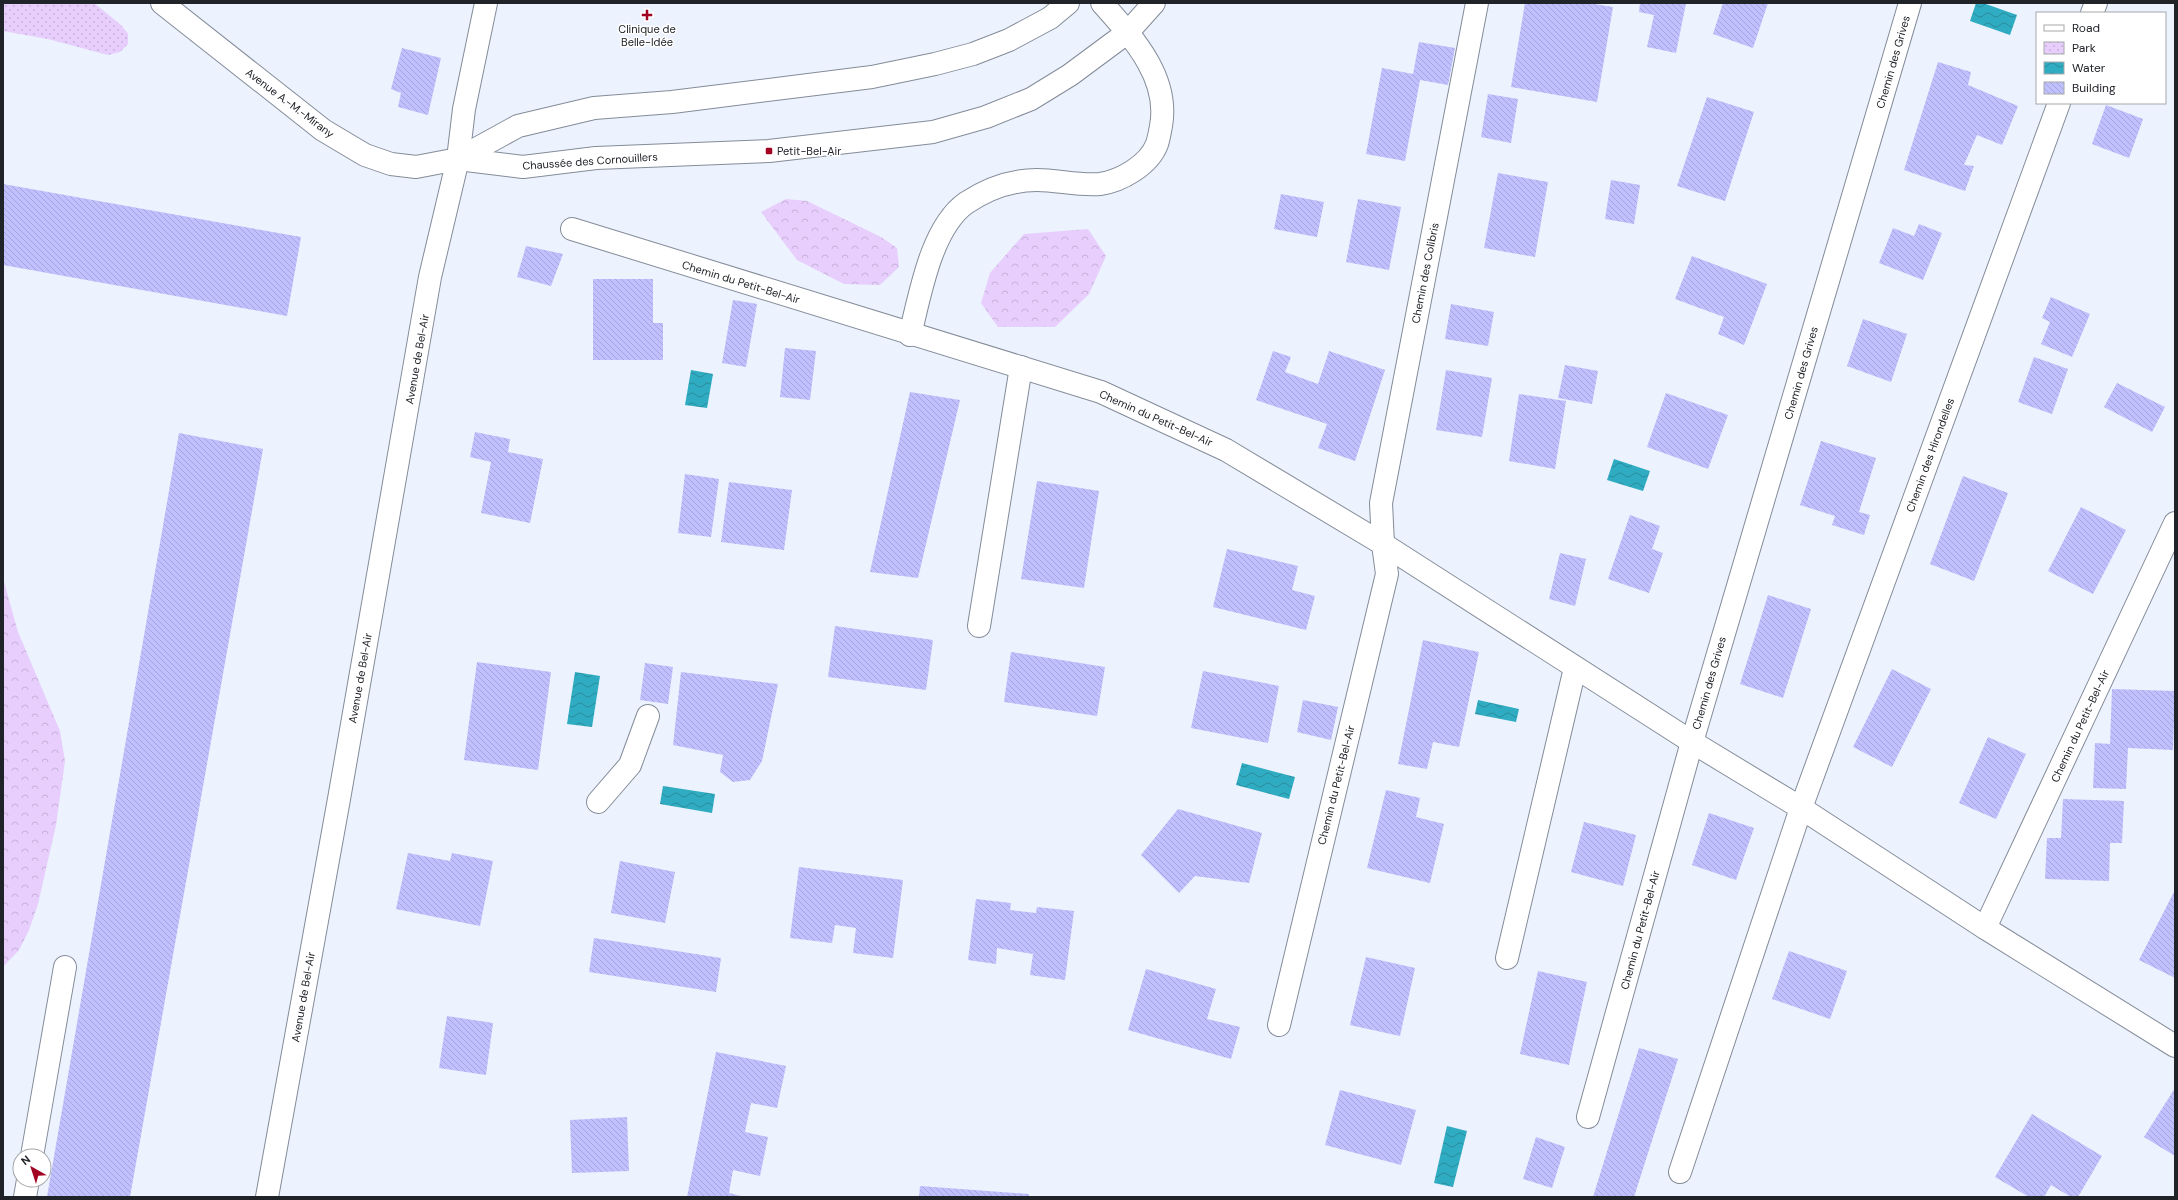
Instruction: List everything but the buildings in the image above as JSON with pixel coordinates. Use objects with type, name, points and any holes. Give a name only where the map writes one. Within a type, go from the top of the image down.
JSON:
[{"type":"street","name":"Avenue A.-M.-Mirany","points":[[162,3],[323,130],[365,154],[390,164],[416,167],[458,159]]},
{"type":"street","name":"Avenue de Bel-Air","points":[[267,1197],[339,799],[430,277],[458,159],[464,109],[486,3]]},
{"type":"street","points":[[458,159],[518,126],[594,108],[672,102],[841,81],[935,64],[973,54],[1009,40],[1050,18],[1068,3]]},
{"type":"street","points":[[910,335],[922,285],[937,243],[948,221],[965,204],[994,187],[1012,183],[1036,180],[1100,184],[1123,177],[1140,166],[1157,144],[1163,112],[1160,88],[1151,68],[1128,32],[1102,3]]},
{"type":"street","name":"Chaussée des Cornouillers","points":[[458,159],[523,167],[596,158],[769,151],[933,132],[986,117],[1031,99],[1070,75],[1128,32],[1154,3]]},
{"type":"street","name":"Chemin des Colibris","points":[[1383,544],[1381,503],[1477,3]]},
{"type":"street","name":"Chemin des Grives","points":[[1692,742],[1910,3]]},
{"type":"street","name":"Chemin des Hirondelles","points":[[1801,808],[2059,104]]},
{"type":"street","name":"Chemin du Petit-Bel-Air","points":[[572,229],[910,335],[1101,392],[1226,450],[1383,544],[1692,742],[1801,808],[1985,928],[2175,1046]]},
{"type":"street","points":[[978,626],[1021,367]]},
{"type":"street","name":"Chemin du Petit-Bel-Air","points":[[1985,928],[2175,523]]},
{"type":"street","name":"Chemin du Petit-Bel-Air","points":[[1279,1025],[1387,574],[1383,544]]},
{"type":"street","points":[[1507,958],[1575,668]]},
{"type":"street","points":[[598,802],[630,765],[648,716]]},
{"type":"street","name":"Chemin du Petit-Bel-Air","points":[[1588,1117],[1692,742]]},
{"type":"street","points":[[1680,1172],[1801,808]]},
{"type":"street","points":[[33,1148],[65,968]]},
{"type":"green space","points":[[3,3],[94,3],[121,25],[128,34],[128,44],[120,52],[108,55],[48,39],[3,31]]},
{"type":"green space","points":[[786,199],[807,201],[881,237],[897,248],[899,267],[880,285],[844,284],[797,260],[761,212]]},
{"type":"green space","points":[[1088,229],[1106,256],[1089,294],[1055,327],[998,327],[981,303],[990,273],[1024,234]]},
{"type":"green space","points":[[3,578],[18,632],[60,731],[65,761],[56,825],[38,904],[29,930],[19,950],[3,967]]},
{"type":"water","points":[[1976,3],[1983,3],[2017,15],[2010,35],[1970,21]]},
{"type":"water","points":[[691,370],[713,374],[707,408],[685,405]]},
{"type":"water","points":[[1614,459],[1650,471],[1643,491],[1607,480]]},
{"type":"water","points":[[575,672],[600,676],[592,727],[567,724]]},
{"type":"water","points":[[1478,700],[1519,709],[1516,722],[1475,714]]},
{"type":"water","points":[[1242,763],[1295,777],[1289,799],[1236,785]]},
{"type":"water","points":[[663,786],[715,794],[712,813],[660,804]]},
{"type":"water","points":[[1447,1126],[1467,1131],[1453,1187],[1434,1183]]},
{"type":"place","name":"Clinique de Belle-Idée","points":[[647,15]]},
{"type":"place","name":"Petit-Bel-Air","points":[[769,151]]}]
